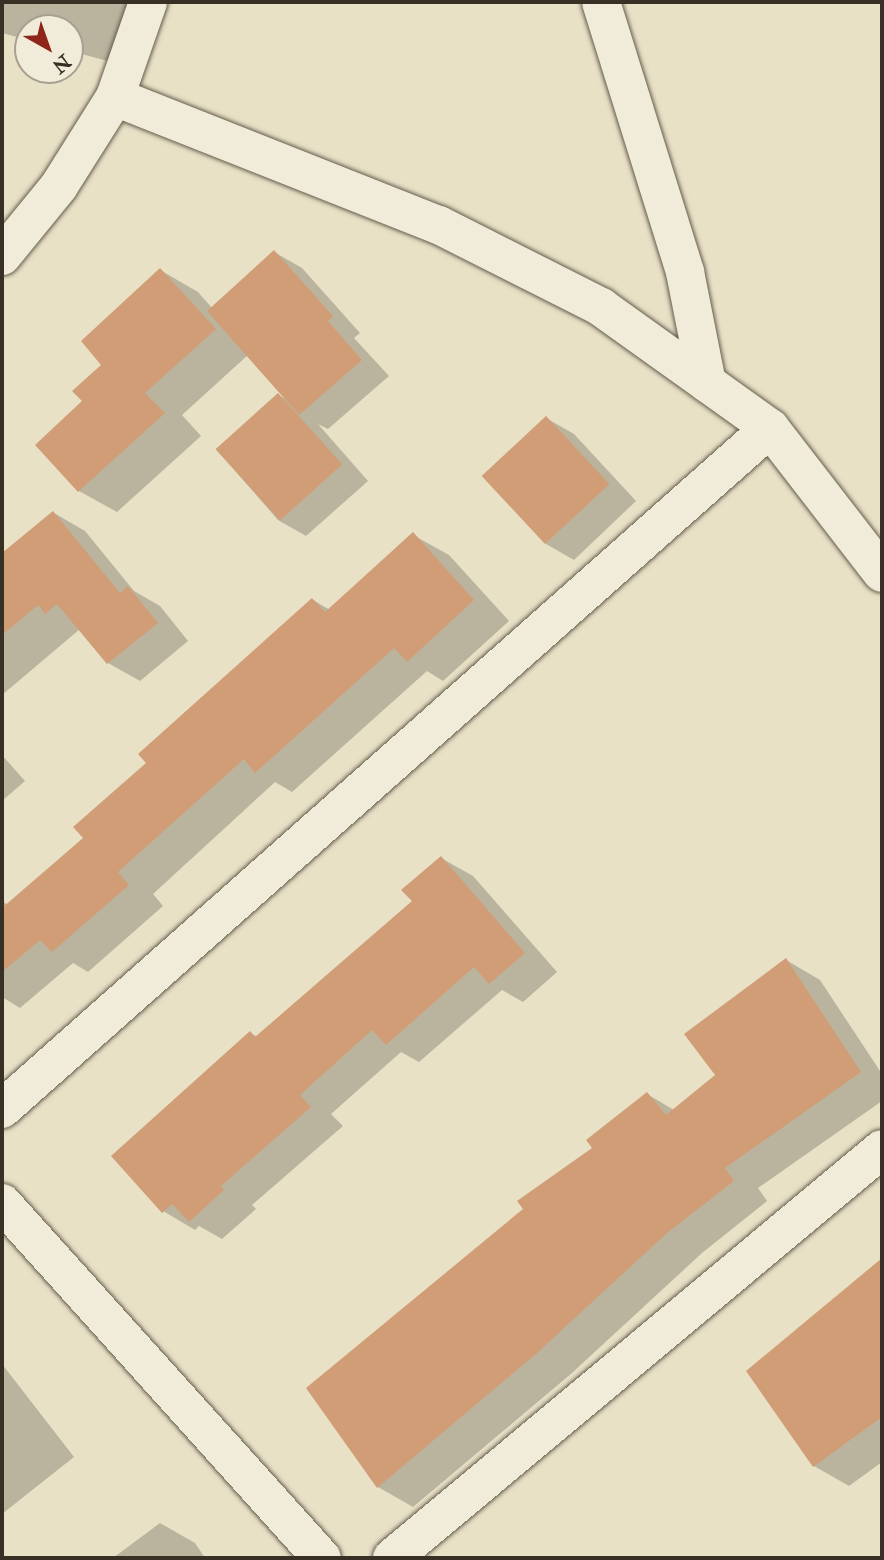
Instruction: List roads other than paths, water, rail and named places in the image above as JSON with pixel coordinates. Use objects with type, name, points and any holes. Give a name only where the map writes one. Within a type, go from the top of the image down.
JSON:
[{"type":"street","points":[[2,256],[59,186],[115,97],[148,2]]},
{"type":"street","points":[[601,2],[685,272],[707,383]]},
{"type":"street","points":[[115,97],[439,225],[601,307],[770,428],[882,573]]},
{"type":"street","points":[[2,1108],[770,428]]},
{"type":"street","points":[[391,1558],[882,1149]]},
{"type":"street","points":[[2,1203],[322,1558]]}]
